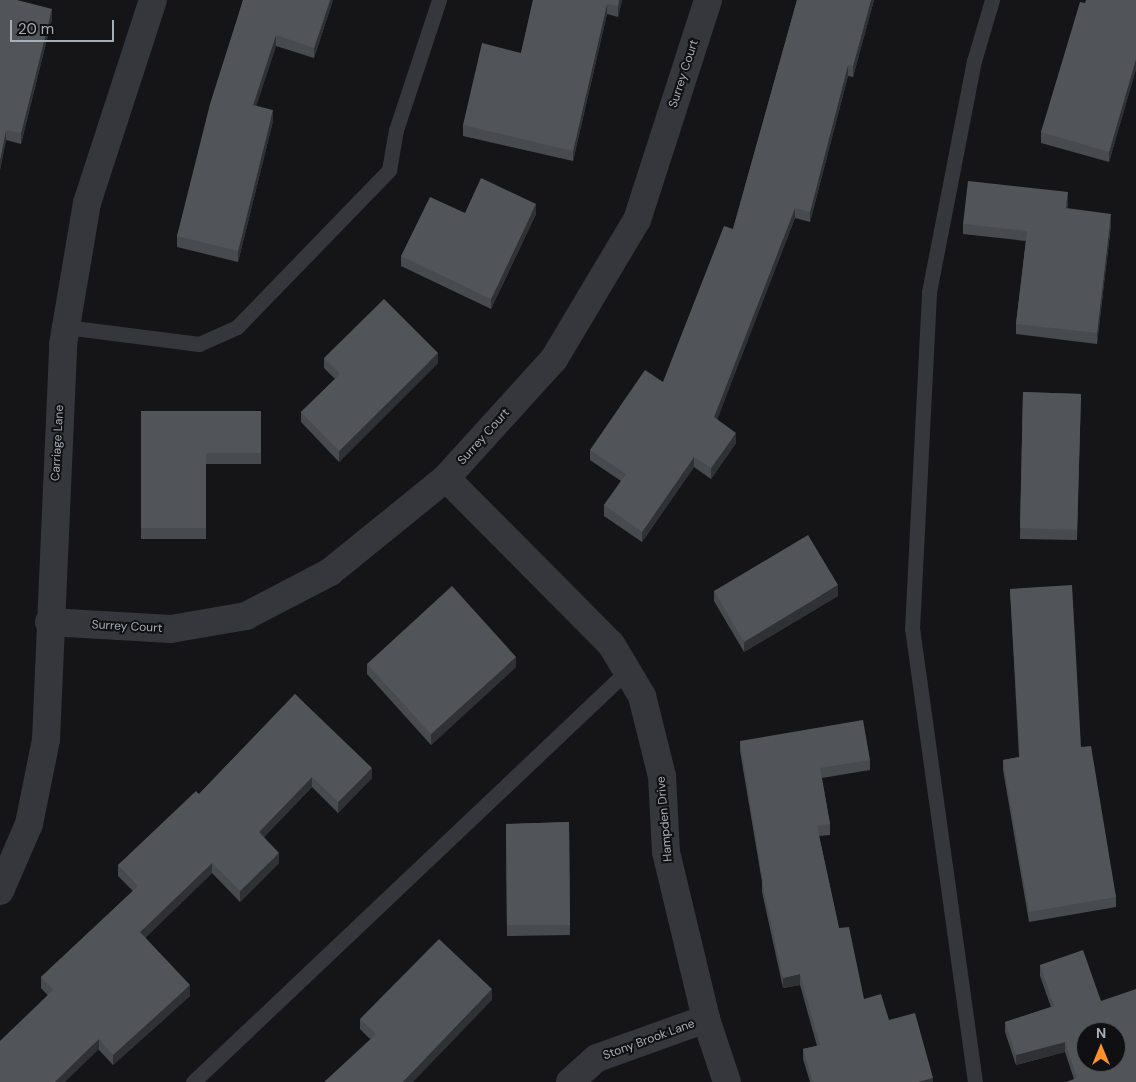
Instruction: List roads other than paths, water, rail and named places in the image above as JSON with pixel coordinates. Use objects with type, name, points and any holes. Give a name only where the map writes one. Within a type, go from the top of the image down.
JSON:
[{"type":"street","name":"Carriage Lane","points":[[0,891],[30,824],[46,740],[49,622],[63,345],[66,327],[88,203],[153,0]]},
{"type":"street","name":"Surrey Court","points":[[49,622],[171,629],[246,616],[330,572],[446,478],[554,359],[637,220],[708,0]]},
{"type":"street","name":"Hampden Drive","points":[[446,478],[611,644],[642,696],[662,776],[666,852],[706,1020],[727,1082]]},
{"type":"street","name":"Stony Brook Lane","points":[[570,1082],[597,1058],[706,1020]]},
{"type":"lane","points":[[66,327],[199,344],[237,327],[389,170],[396,130],[439,0]]},
{"type":"lane","points":[[975,1082],[912,629],[929,292],[974,61],[992,0]]},
{"type":"lane","points":[[193,1082],[627,671]]}]
